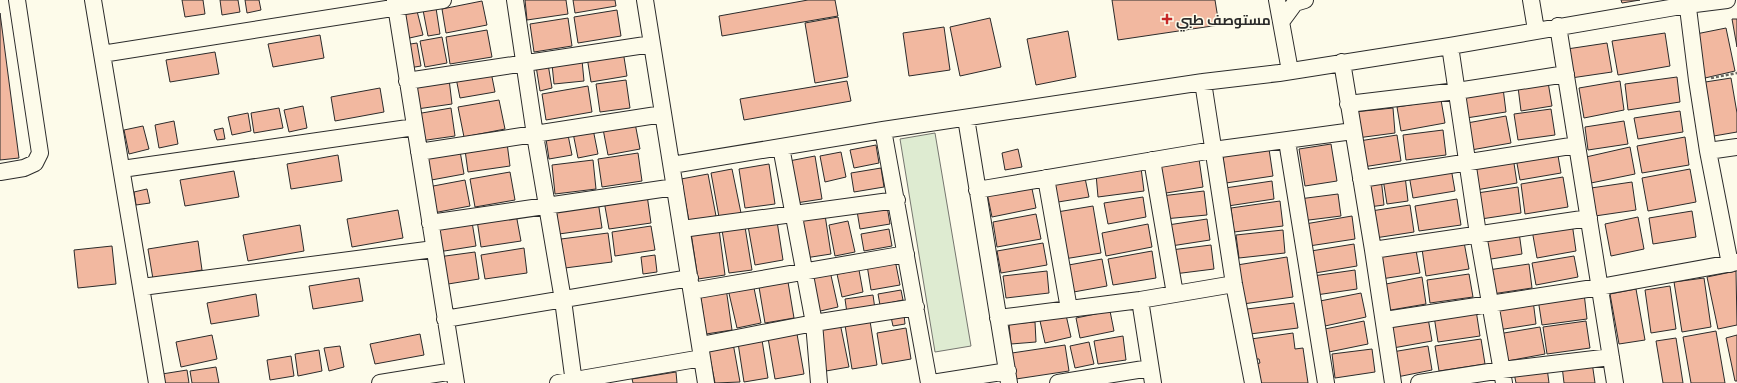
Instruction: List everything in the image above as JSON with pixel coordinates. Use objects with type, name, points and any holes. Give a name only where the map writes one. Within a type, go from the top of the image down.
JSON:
[{"type":"street","points":[[0,172],[24,168],[35,163],[40,153],[17,0]]},
{"type":"street","points":[[93,0],[157,383]]},
{"type":"street","points":[[102,54],[396,4],[443,0]]},
{"type":"street","points":[[515,0],[535,135],[563,300],[569,382],[628,377],[702,351],[814,323],[916,307]]},
{"type":"street","points":[[645,0],[706,383]]},
{"type":"street","points":[[1277,0],[1290,71]]},
{"type":"street","points":[[1281,22],[1295,4],[1305,0]]},
{"type":"street","points":[[1531,0],[1536,30]]},
{"type":"street","points":[[672,166],[883,130],[1203,82],[1290,71],[1450,46],[1687,2],[1727,0]]},
{"type":"street","points":[[1385,320],[1600,287],[1734,263],[1708,151],[1687,2]]},
{"type":"street","points":[[380,383],[455,377],[396,4]]},
{"type":"street","points":[[1558,26],[1615,383]]},
{"type":"street","points":[[407,81],[652,44]]},
{"type":"street","points":[[1450,46],[1478,234],[1503,377]]},
{"type":"street","points":[[1342,62],[1385,320],[1393,383]]},
{"type":"street","points":[[1348,104],[1457,91],[1566,74]]},
{"type":"street","points":[[1203,82],[1234,284],[1253,383]]},
{"type":"street","points":[[419,152],[663,114]]},
{"type":"street","points":[[883,130],[930,383],[1008,377],[966,118]]},
{"type":"street","points":[[122,169],[415,127]]},
{"type":"street","points":[[977,190],[1213,150],[1353,131]]},
{"type":"street","points":[[1287,141],[1326,383]]},
{"type":"street","points":[[1361,179],[1467,161],[1577,145]]},
{"type":"street","points":[[781,147],[814,323],[819,383]]},
{"type":"street","points":[[1708,151],[1737,147]]},
{"type":"street","points":[[1152,160],[1175,294]]},
{"type":"street","points":[[1046,178],[1069,309]]},
{"type":"street","points":[[430,223],[675,186]]},
{"type":"street","points":[[682,229],[897,200]]},
{"type":"street","points":[[1373,250],[1589,218]]},
{"type":"street","points":[[142,287],[434,250]]},
{"type":"street","points":[[445,318],[563,300],[804,270],[906,254]]},
{"type":"street","points":[[998,318],[1140,300],[1234,284]]},
{"type":"street","points":[[1058,383],[1151,375],[1140,300]]},
{"type":"street","points":[[1419,383],[1503,377],[1611,357]]},
{"type":"path","points":[[1697,80],[1737,73]]},
{"type":"green space","points":[[935,133],[971,346],[935,352],[900,139]]},
{"type":"building","points":[[182,0],[203,0],[205,14],[185,17]]},
{"type":"building","points":[[220,0],[238,0],[240,12],[222,15]]},
{"type":"building","points":[[245,0],[259,0],[261,10],[247,13]]},
{"type":"building","points":[[525,0],[566,0],[568,14],[527,20]]},
{"type":"building","points":[[573,0],[615,0],[616,6],[575,13]]},
{"type":"building","points":[[808,0],[835,0],[838,16],[722,36],[719,16]]},
{"type":"building","points":[[1112,0],[1215,0],[1219,25],[1118,40]]},
{"type":"building","points":[[1621,0],[1640,0],[1622,3]]},
{"type":"building","points":[[482,1],[487,25],[446,33],[442,9]]},
{"type":"building","points":[[436,8],[440,34],[428,36],[423,10]]},
{"type":"building","points":[[617,10],[621,36],[578,43],[574,17]]},
{"type":"building","points":[[417,11],[423,35],[405,39],[400,14]]},
{"type":"building","points":[[0,13],[19,158],[0,160]]},
{"type":"building","points":[[838,17],[848,77],[815,83],[805,23]]},
{"type":"building","points":[[568,18],[572,46],[534,52],[530,24]]},
{"type":"building","points":[[990,18],[1001,67],[960,76],[950,27]]},
{"type":"building","points":[[1732,19],[1737,19],[1737,47]]},
{"type":"building","points":[[944,27],[950,70],[909,76],[903,33]]},
{"type":"building","points":[[1726,28],[1735,71],[1705,78],[1696,34]]},
{"type":"building","points":[[487,30],[492,57],[450,64],[446,37]]},
{"type":"building","points":[[1068,31],[1076,77],[1036,85],[1027,39]]},
{"type":"building","points":[[1665,33],[1670,66],[1618,75],[1612,41]]},
{"type":"building","points":[[320,35],[324,58],[273,67],[268,44]]},
{"type":"building","points":[[442,37],[447,63],[425,67],[420,41]]},
{"type":"building","points":[[417,43],[421,66],[409,68],[404,45]]},
{"type":"building","points":[[1607,43],[1612,72],[1571,78],[1567,49]]},
{"type":"building","points":[[623,51],[627,76],[591,82],[587,57]]},
{"type":"building","points":[[215,52],[219,74],[170,82],[166,60]]},
{"type":"building","points":[[582,60],[584,81],[554,84],[552,64]]},
{"type":"building","points":[[548,64],[552,88],[540,91],[536,66]]},
{"type":"building","points":[[491,72],[495,92],[460,98],[456,78]]},
{"type":"building","points":[[1677,77],[1680,102],[1628,110],[1625,84]]},
{"type":"building","points":[[1731,78],[1737,113],[1737,132],[1708,137],[1699,83]]},
{"type":"building","points":[[449,79],[452,104],[417,109],[413,84]]},
{"type":"building","points":[[626,80],[630,108],[600,112],[596,84]]},
{"type":"building","points":[[847,81],[851,101],[744,120],[740,99]]},
{"type":"building","points":[[1620,81],[1624,110],[1584,118],[1579,88]]},
{"type":"building","points":[[1548,82],[1552,106],[1521,111],[1518,87]]},
{"type":"building","points":[[588,86],[592,112],[546,120],[542,94]]},
{"type":"building","points":[[380,88],[384,112],[335,121],[331,97]]},
{"type":"building","points":[[1503,88],[1506,112],[1466,118],[1463,93]]},
{"type":"building","points":[[499,100],[505,129],[464,137],[458,107]]},
{"type":"building","points":[[1441,100],[1445,123],[1401,131],[1397,107]]},
{"type":"building","points":[[303,106],[307,128],[289,132],[284,110]]},
{"type":"building","points":[[279,108],[283,128],[254,133],[251,113]]},
{"type":"building","points":[[451,108],[455,136],[420,141],[416,114]]},
{"type":"building","points":[[1393,108],[1395,133],[1357,138],[1354,112]]},
{"type":"building","points":[[1551,109],[1555,135],[1518,140],[1514,114]]},
{"type":"building","points":[[1680,111],[1683,132],[1638,139],[1634,118]]},
{"type":"building","points":[[248,113],[251,131],[232,135],[228,117]]},
{"type":"building","points":[[1506,116],[1511,143],[1471,150],[1467,123]]},
{"type":"building","points":[[174,121],[178,144],[159,148],[155,125]]},
{"type":"building","points":[[1624,121],[1628,144],[1588,150],[1585,127]]},
{"type":"building","points":[[635,123],[640,149],[608,155],[603,129]]},
{"type":"building","points":[[143,126],[149,149],[129,154],[124,130]]},
{"type":"building","points":[[223,128],[225,139],[217,140],[214,130]]},
{"type":"building","points":[[593,129],[598,154],[578,158],[573,133]]},
{"type":"building","points":[[1443,130],[1446,155],[1406,160],[1403,135]]},
{"type":"building","points":[[568,135],[572,155],[549,159],[546,139]]},
{"type":"building","points":[[1397,135],[1401,161],[1363,167],[1359,141]]},
{"type":"building","points":[[1685,137],[1689,165],[1642,173],[1637,146]]},
{"type":"building","points":[[507,143],[510,166],[468,172],[465,150]]},
{"type":"building","points":[[1331,144],[1337,181],[1305,186],[1299,149]]},
{"type":"building","points":[[876,145],[879,163],[854,168],[850,150]]},
{"type":"building","points":[[1630,147],[1635,174],[1591,183],[1586,157]]},
{"type":"building","points":[[1018,149],[1022,167],[1005,170],[1002,153]]},
{"type":"building","points":[[1269,149],[1273,176],[1226,183],[1223,156]]},
{"type":"building","points":[[1557,150],[1561,173],[1520,180],[1516,158]]},
{"type":"building","points":[[460,151],[464,174],[426,181],[422,157]]},
{"type":"building","points":[[841,152],[846,177],[825,182],[820,156]]},
{"type":"building","points":[[638,153],[642,181],[602,187],[598,159]]},
{"type":"building","points":[[338,155],[342,181],[291,189],[287,164]]},
{"type":"building","points":[[815,156],[822,199],[796,203],[789,161]]},
{"type":"building","points":[[1513,157],[1517,183],[1476,190],[1472,163]]},
{"type":"building","points":[[1199,159],[1203,187],[1160,194],[1156,166]]},
{"type":"building","points":[[593,160],[596,189],[555,194],[552,165]]},
{"type":"building","points":[[769,164],[775,204],[745,208],[739,169]]},
{"type":"building","points":[[881,168],[884,187],[854,192],[851,173]]},
{"type":"building","points":[[1141,168],[1144,191],[1098,197],[1096,174]]},
{"type":"building","points":[[1451,168],[1455,191],[1413,198],[1409,175]]},
{"type":"building","points":[[732,169],[741,213],[719,217],[711,173]]},
{"type":"building","points":[[1690,169],[1696,202],[1648,211],[1642,178]]},
{"type":"building","points":[[234,171],[239,197],[185,206],[180,180]]},
{"type":"building","points":[[510,172],[515,200],[475,207],[470,179]]},
{"type":"building","points":[[708,174],[716,216],[689,221],[681,179]]},
{"type":"building","points":[[1405,176],[1408,201],[1387,204],[1383,179]]},
{"type":"building","points":[[1563,177],[1568,207],[1525,214],[1521,184]]},
{"type":"building","points":[[1085,178],[1089,197],[1052,203],[1049,185]]},
{"type":"building","points":[[1381,178],[1384,205],[1369,207],[1365,180]]},
{"type":"building","points":[[465,180],[470,206],[433,213],[428,187]]},
{"type":"building","points":[[1272,181],[1274,199],[1228,206],[1225,188]]},
{"type":"building","points":[[1632,182],[1636,210],[1595,216],[1591,188]]},
{"type":"building","points":[[1031,184],[1036,208],[992,217],[987,193]]},
{"type":"building","points":[[1518,187],[1521,213],[1481,219],[1477,193]]},
{"type":"building","points":[[147,189],[150,203],[136,205],[134,192]]},
{"type":"building","points":[[1204,191],[1207,215],[1164,219],[1161,196]]},
{"type":"building","points":[[1338,194],[1341,216],[1301,221],[1299,199]]},
{"type":"building","points":[[647,195],[651,223],[609,229],[604,201]]},
{"type":"building","points":[[1143,197],[1146,217],[1108,224],[1104,203]]},
{"type":"building","points":[[1457,199],[1461,225],[1419,231],[1415,206]]},
{"type":"building","points":[[598,201],[602,228],[559,234],[556,207]]},
{"type":"building","points":[[1280,201],[1283,226],[1234,232],[1231,208]]},
{"type":"building","points":[[1410,205],[1414,232],[1375,238],[1371,211]]},
{"type":"building","points":[[887,206],[890,224],[860,229],[857,211]]},
{"type":"building","points":[[1093,206],[1101,253],[1064,259],[1057,212]]},
{"type":"building","points":[[398,210],[403,238],[352,247],[347,219]]},
{"type":"building","points":[[1692,211],[1696,237],[1653,244],[1649,218]]},
{"type":"building","points":[[516,214],[521,241],[481,247],[477,220]]},
{"type":"building","points":[[1036,214],[1041,239],[997,247],[993,222]]},
{"type":"building","points":[[825,215],[831,254],[805,258],[799,218]]},
{"type":"building","points":[[1352,216],[1355,239],[1309,246],[1305,224]]},
{"type":"building","points":[[1638,217],[1644,249],[1611,256],[1605,224]]},
{"type":"building","points":[[1207,219],[1210,240],[1171,246],[1168,225]]},
{"type":"building","points":[[777,221],[783,260],[755,265],[748,226]]},
{"type":"building","points":[[848,221],[855,252],[835,256],[829,225]]},
{"type":"building","points":[[472,222],[476,246],[438,252],[434,228]]},
{"type":"building","points":[[1572,223],[1576,251],[1537,258],[1532,230]]},
{"type":"building","points":[[1148,224],[1152,247],[1106,256],[1102,233]]},
{"type":"building","points":[[300,225],[304,251],[248,261],[243,235]]},
{"type":"building","points":[[651,226],[655,250],[615,256],[612,232]]},
{"type":"building","points":[[745,227],[752,270],[729,273],[722,230]]},
{"type":"building","points":[[719,229],[725,275],[698,279],[691,233]]},
{"type":"building","points":[[889,229],[892,246],[864,251],[861,234]]},
{"type":"building","points":[[1283,230],[1285,253],[1239,258],[1236,235]]},
{"type":"building","points":[[1519,232],[1522,254],[1485,260],[1481,237]]},
{"type":"building","points":[[608,233],[612,262],[565,268],[561,239]]},
{"type":"building","points":[[198,241],[202,270],[153,279],[148,249]]},
{"type":"building","points":[[1464,242],[1469,269],[1426,276],[1422,249]]},
{"type":"building","points":[[1043,243],[1047,265],[1001,273],[997,251]]},
{"type":"building","points":[[1354,244],[1357,266],[1315,273],[1311,251]]},
{"type":"building","points":[[1211,245],[1214,269],[1174,274],[1171,250]]},
{"type":"building","points":[[112,246],[116,284],[78,288],[74,250]]},
{"type":"building","points":[[524,248],[527,273],[485,279],[481,255]]},
{"type":"building","points":[[1416,250],[1420,273],[1381,279],[1377,256]]},
{"type":"building","points":[[1152,251],[1156,278],[1113,285],[1108,259]]},
{"type":"building","points":[[475,252],[479,279],[442,285],[438,257]]},
{"type":"building","points":[[655,255],[657,272],[643,274],[641,257]]},
{"type":"building","points":[[1574,256],[1578,277],[1536,285],[1532,263]]},
{"type":"building","points":[[1287,257],[1293,297],[1243,304],[1237,265]]},
{"type":"building","points":[[1102,259],[1107,286],[1068,293],[1063,266]]},
{"type":"building","points":[[895,260],[900,285],[871,290],[867,265]]},
{"type":"building","points":[[1529,264],[1532,288],[1492,294],[1488,270]]},
{"type":"building","points":[[859,270],[863,292],[842,297],[837,274]]},
{"type":"building","points":[[1355,270],[1357,289],[1316,295],[1313,276]]},
{"type":"building","points":[[830,271],[838,307],[816,312],[808,276]]},
{"type":"building","points":[[1047,271],[1049,293],[1006,298],[1003,276]]},
{"type":"building","points":[[1736,271],[1737,325],[1718,329],[1707,277]]},
{"type":"building","points":[[1469,274],[1473,297],[1430,303],[1427,280]]},
{"type":"building","points":[[787,276],[794,318],[765,323],[758,281]]},
{"type":"building","points":[[1422,277],[1426,304],[1385,311],[1381,285]]},
{"type":"building","points":[[359,278],[363,301],[313,309],[309,286]]},
{"type":"building","points":[[1704,278],[1711,327],[1682,332],[1674,282]]},
{"type":"building","points":[[753,283],[761,323],[737,328],[728,289]]},
{"type":"building","points":[[1670,286],[1676,329],[1651,333],[1645,290]]},
{"type":"building","points":[[726,288],[732,330],[706,334],[700,292]]},
{"type":"building","points":[[1636,289],[1645,340],[1619,344],[1610,294]]},
{"type":"building","points":[[901,290],[903,300],[880,305],[878,294]]},
{"type":"building","points":[[1361,293],[1366,317],[1325,326],[1320,301]]},
{"type":"building","points":[[1584,293],[1587,319],[1542,325],[1538,299]]},
{"type":"building","points":[[256,294],[259,316],[211,324],[207,303]]},
{"type":"building","points":[[873,295],[875,309],[847,313],[845,299]]},
{"type":"building","points":[[1533,300],[1536,324],[1498,330],[1494,306]]},
{"type":"building","points":[[1294,303],[1298,328],[1250,334],[1247,309]]},
{"type":"building","points":[[1476,310],[1480,336],[1438,342],[1434,316]]},
{"type":"building","points":[[1110,311],[1114,331],[1080,338],[1076,318]]},
{"type":"building","points":[[904,315],[905,324],[893,326],[891,317]]},
{"type":"building","points":[[1066,315],[1071,337],[1045,343],[1040,321]]},
{"type":"building","points":[[1428,318],[1432,341],[1393,348],[1389,325]]},
{"type":"building","points":[[870,321],[877,365],[852,369],[845,325]]},
{"type":"building","points":[[1364,321],[1368,344],[1324,353],[1320,330]]},
{"type":"building","points":[[1586,321],[1590,348],[1547,354],[1543,327]]},
{"type":"building","points":[[1035,322],[1036,342],[1011,344],[1009,324]]},
{"type":"building","points":[[840,323],[849,367],[826,371],[817,327]]},
{"type":"building","points":[[1540,327],[1545,354],[1502,362],[1498,334]]},
{"type":"building","points":[[906,328],[911,359],[882,364],[877,333]]},
{"type":"building","points":[[1716,331],[1725,383],[1691,383],[1683,337]]},
{"type":"building","points":[[1293,333],[1295,349],[1303,348],[1308,383],[1257,383],[1255,364],[1260,363],[1259,359],[1254,359],[1251,339]]},
{"type":"building","points":[[420,334],[424,355],[375,364],[370,344]]},
{"type":"building","points":[[797,334],[804,374],[775,379],[768,338]]},
{"type":"building","points":[[212,335],[217,359],[181,367],[176,342]]},
{"type":"building","points":[[1737,335],[1737,381],[1735,381],[1726,338]]},
{"type":"building","points":[[1123,336],[1126,360],[1098,364],[1094,341]]},
{"type":"building","points":[[1676,338],[1683,383],[1663,383],[1656,341]]},
{"type":"building","points":[[1481,339],[1485,364],[1439,371],[1435,346]]},
{"type":"building","points":[[762,340],[768,378],[744,382],[738,343]]},
{"type":"building","points":[[1089,342],[1094,364],[1075,368],[1070,346]]},
{"type":"building","points":[[733,343],[740,382],[715,383],[708,348]]},
{"type":"building","points":[[1065,345],[1069,371],[1016,379],[1012,353]]},
{"type":"building","points":[[340,346],[344,367],[329,371],[324,348]]},
{"type":"building","points":[[1428,346],[1432,370],[1397,377],[1392,352]]},
{"type":"building","points":[[1372,349],[1375,372],[1335,378],[1332,354]]},
{"type":"building","points":[[319,350],[322,371],[298,376],[295,354]]},
{"type":"building","points":[[291,356],[294,376],[270,380],[267,360]]},
{"type":"building","points":[[1592,362],[1595,383],[1564,383],[1562,366]]},
{"type":"building","points":[[216,367],[219,383],[192,383],[190,371]]},
{"type":"building","points":[[1547,368],[1549,383],[1516,383],[1514,373]]},
{"type":"building","points":[[187,370],[189,383],[163,383],[162,374]]},
{"type":"building","points":[[676,372],[677,383],[633,383],[632,379]]},
{"type":"place","name":"مستوصف طبي","points":[[1167,19]]}]
